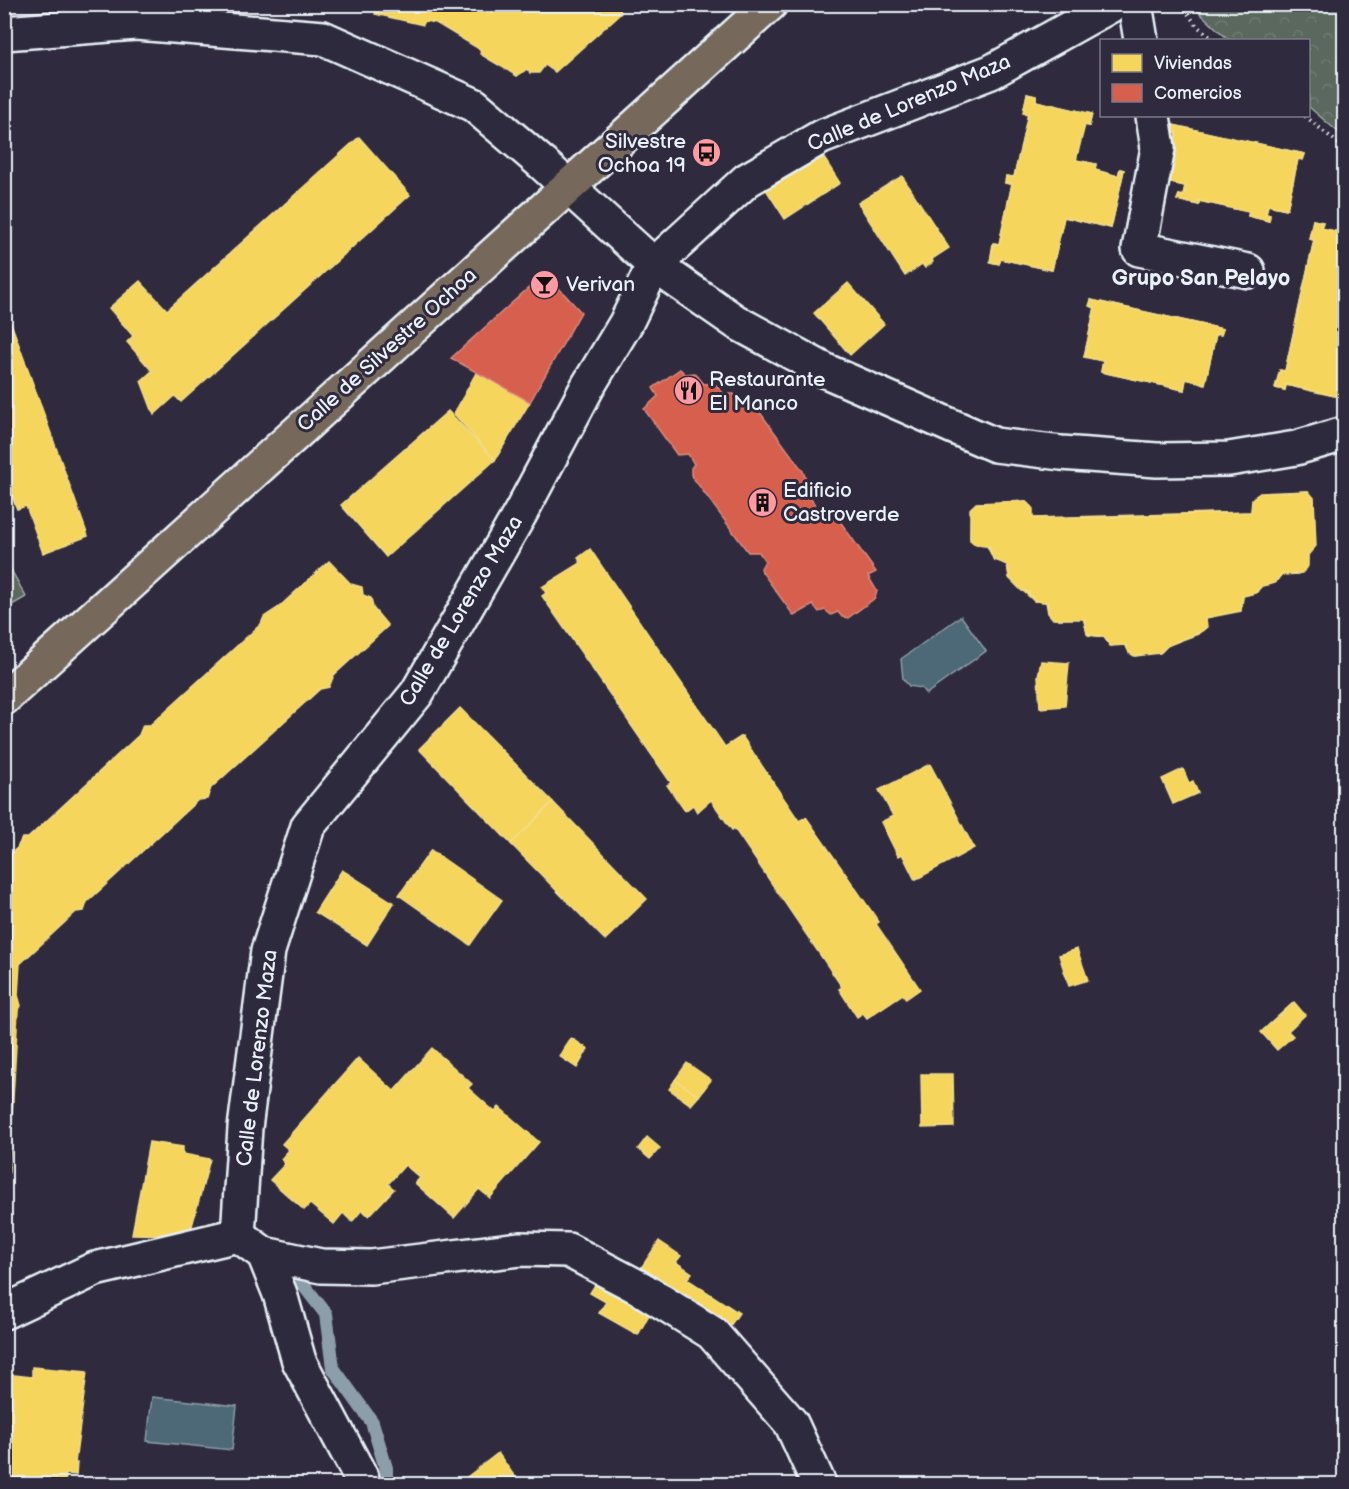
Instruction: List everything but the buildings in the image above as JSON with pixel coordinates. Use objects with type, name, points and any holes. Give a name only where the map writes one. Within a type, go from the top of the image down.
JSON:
[{"type":"highway","name":"Calle de Silvestre Ochoa","points":[[4,698],[770,4]]},
{"type":"street","name":"Calle de Lorenzo Maza","points":[[238,1235],[245,1128],[268,951],[308,826],[417,693],[521,512],[588,386],[626,323],[654,265],[747,180],[821,136],[991,72],[1113,4]]},
{"type":"street","points":[[1135,4],[1141,39]]},
{"type":"street","points":[[4,33],[144,14],[323,38],[474,105],[654,265],[736,322],[826,371],[995,445],[1061,453],[1157,460],[1229,459],[1296,448],[1344,434]]},
{"type":"street","points":[[1153,117],[1158,148],[1139,249],[1248,271]]},
{"type":"street","points":[[4,1312],[95,1269],[238,1235],[264,1254],[321,1266],[371,1267],[520,1249],[568,1251],[640,1288],[712,1333],[791,1423],[819,1485]]},
{"type":"street","points":[[264,1254],[280,1294],[299,1362],[362,1479],[362,1485]]},
{"type":"path","points":[[1180,4],[1197,26],[1213,39]]},
{"type":"path","points":[[1306,117],[1344,148]]},
{"type":"green space","points":[[1191,5],[1344,5],[1344,137],[1310,108],[1310,39],[1228,39]]},
{"type":"green space","points":[[4,557],[26,597],[5,609],[4,609]]},
{"type":"water","points":[[961,616],[986,651],[926,694],[921,688],[909,686],[903,679],[901,659]]},
{"type":"water","points":[[152,1397],[237,1406],[232,1450],[147,1441]]},
{"type":"waterway","points":[[302,1283],[326,1314],[333,1368],[372,1422],[386,1468],[386,1484]]},
{"type":"place","name":"Silvestre Ochoa 19","points":[[707,153]]},
{"type":"place","name":"Verivan","points":[[545,284]]},
{"type":"place","name":"Restaurante El Manco","points":[[688,391]]},
{"type":"place","name":"Edificio Castroverde","points":[[762,502]]},
{"type":"district","name":"Grupo San Pelayo","points":[[1201,278]]}]
